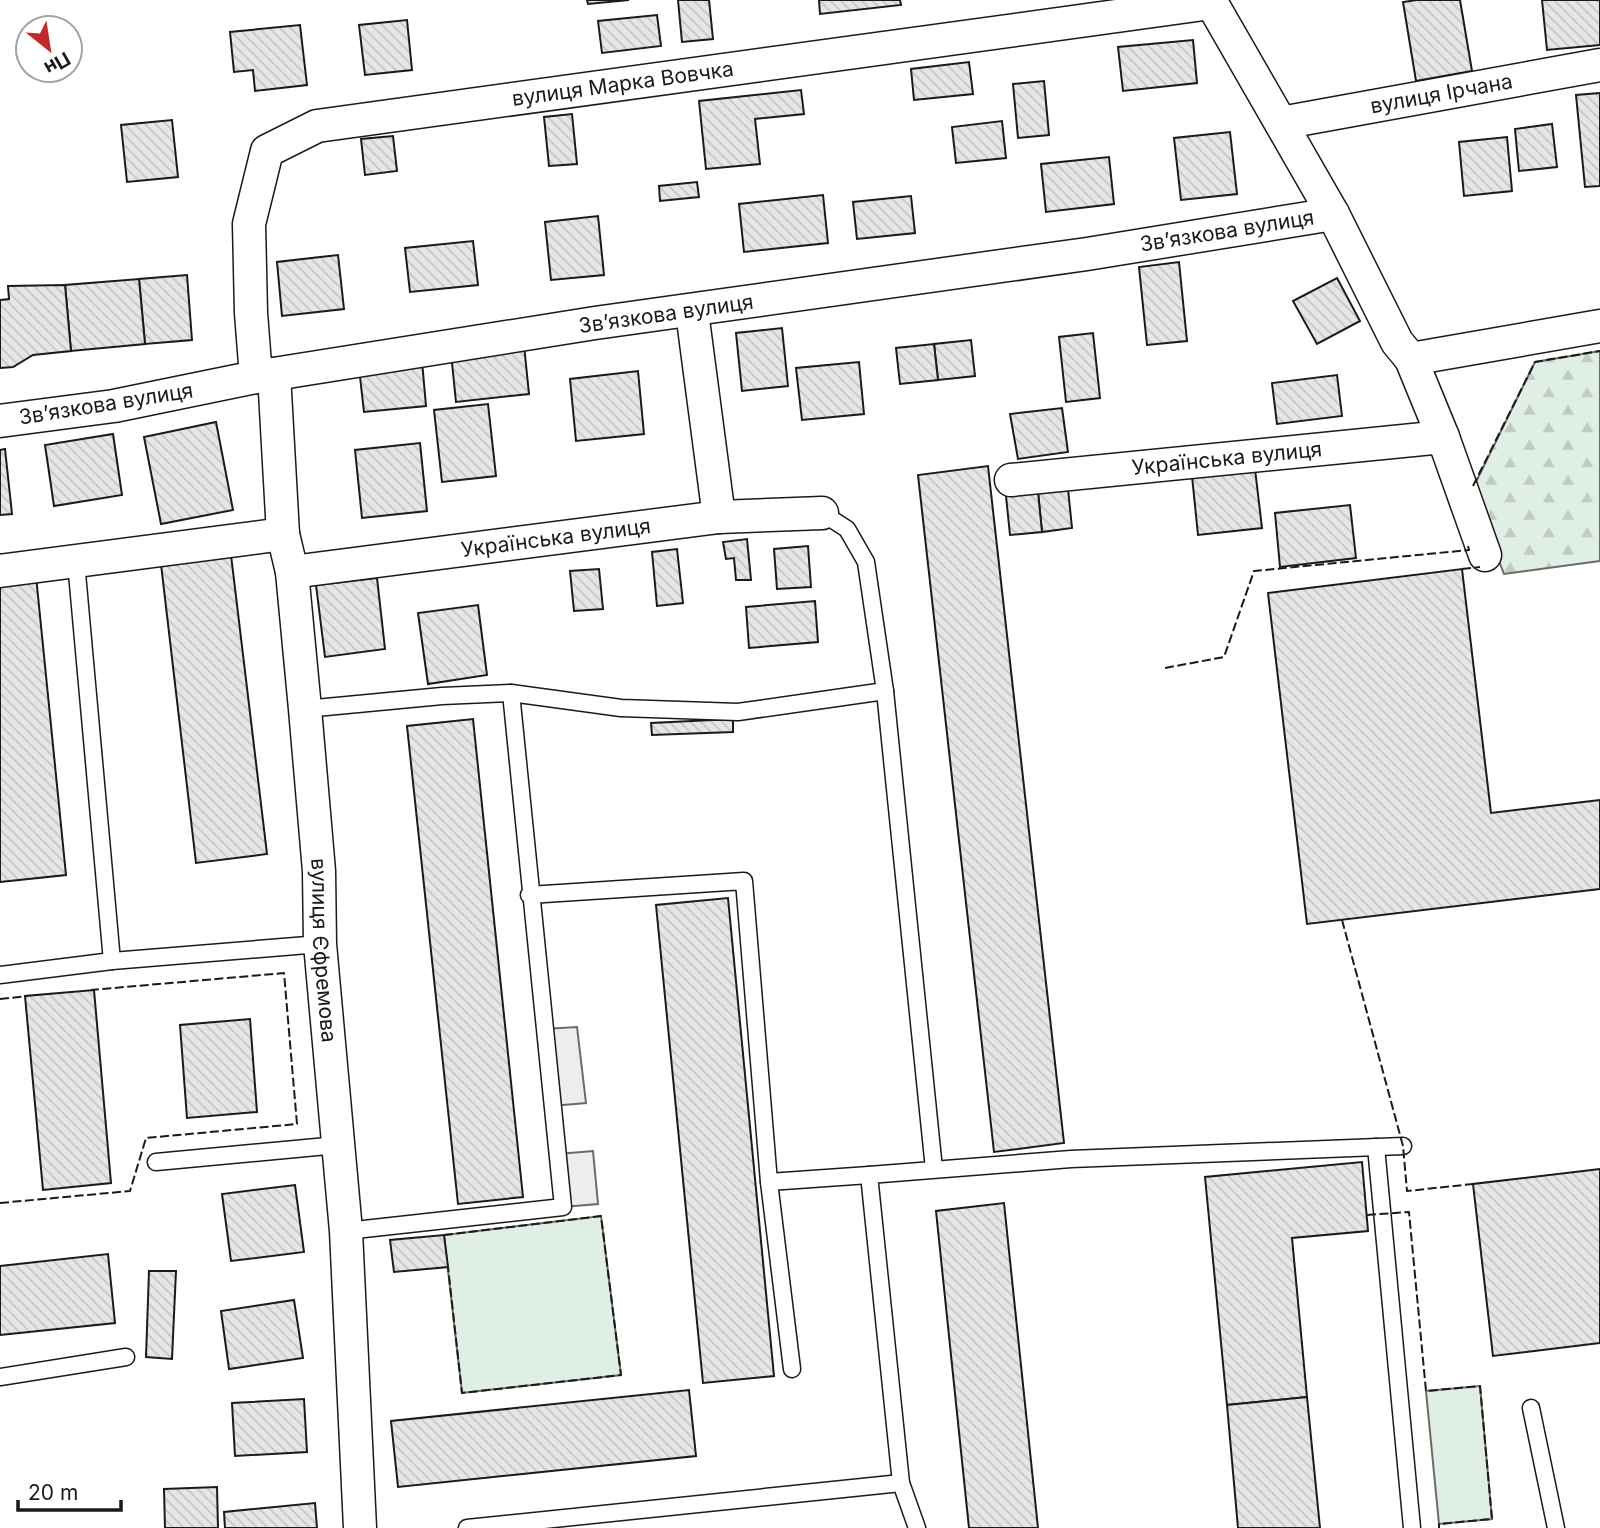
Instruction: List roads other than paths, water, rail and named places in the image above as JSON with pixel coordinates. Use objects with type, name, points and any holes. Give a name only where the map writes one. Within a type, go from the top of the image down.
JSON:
[{"type":"street","points":[[1210,1],[1333,214],[1397,342],[1411,359],[1443,437],[1485,555]]},
{"type":"street","name":"вулиця Марка Вовчка","points":[[265,375],[251,313],[249,224],[267,151],[317,126],[1210,1]]},
{"type":"street","name":"вулиця Ірчана","points":[[1281,123],[1600,65]]},
{"type":"street","name":"Звʼязкова вулиця","points":[[0,421],[114,406],[265,375],[595,323],[692,312],[1087,254],[1333,214]]},
{"type":"street","points":[[692,312],[719,517]]},
{"type":"street","points":[[1411,359],[1600,326]]},
{"type":"street","name":"вулиця Єфремова","points":[[265,375],[283,534],[292,572],[319,871],[320,944],[346,1231],[360,1528]]},
{"type":"street","name":"Українська вулиця","points":[[1011,480],[1443,437]]},
{"type":"street","name":"Українська вулиця","points":[[292,572],[719,517],[822,513]]},
{"type":"street","points":[[0,571],[283,534]]},
{"type":"lane","points":[[822,513],[848,530],[866,562],[885,691],[934,1169]]},
{"type":"lane","points":[[76,562],[112,961]]},
{"type":"lane","points":[[305,709],[442,696],[511,693],[621,708],[738,712],[885,691]]},
{"type":"lane","points":[[346,1231],[563,1207],[529,895],[511,693]]},
{"type":"lane","points":[[529,895],[744,881],[769,1182],[792,1369]]},
{"type":"lane","points":[[0,975],[112,961],[320,944]]},
{"type":"lane","points":[[156,1162],[338,1145]]},
{"type":"lane","points":[[769,1182],[1071,1159],[1403,1146]]},
{"type":"lane","points":[[1376,1147],[1412,1528]]},
{"type":"lane","points":[[869,1175],[901,1482],[917,1528]]},
{"type":"lane","points":[[0,1377],[126,1357]]},
{"type":"lane","points":[[1531,1408],[1556,1528]]},
{"type":"lane","points":[[467,1528],[901,1482]]}]
